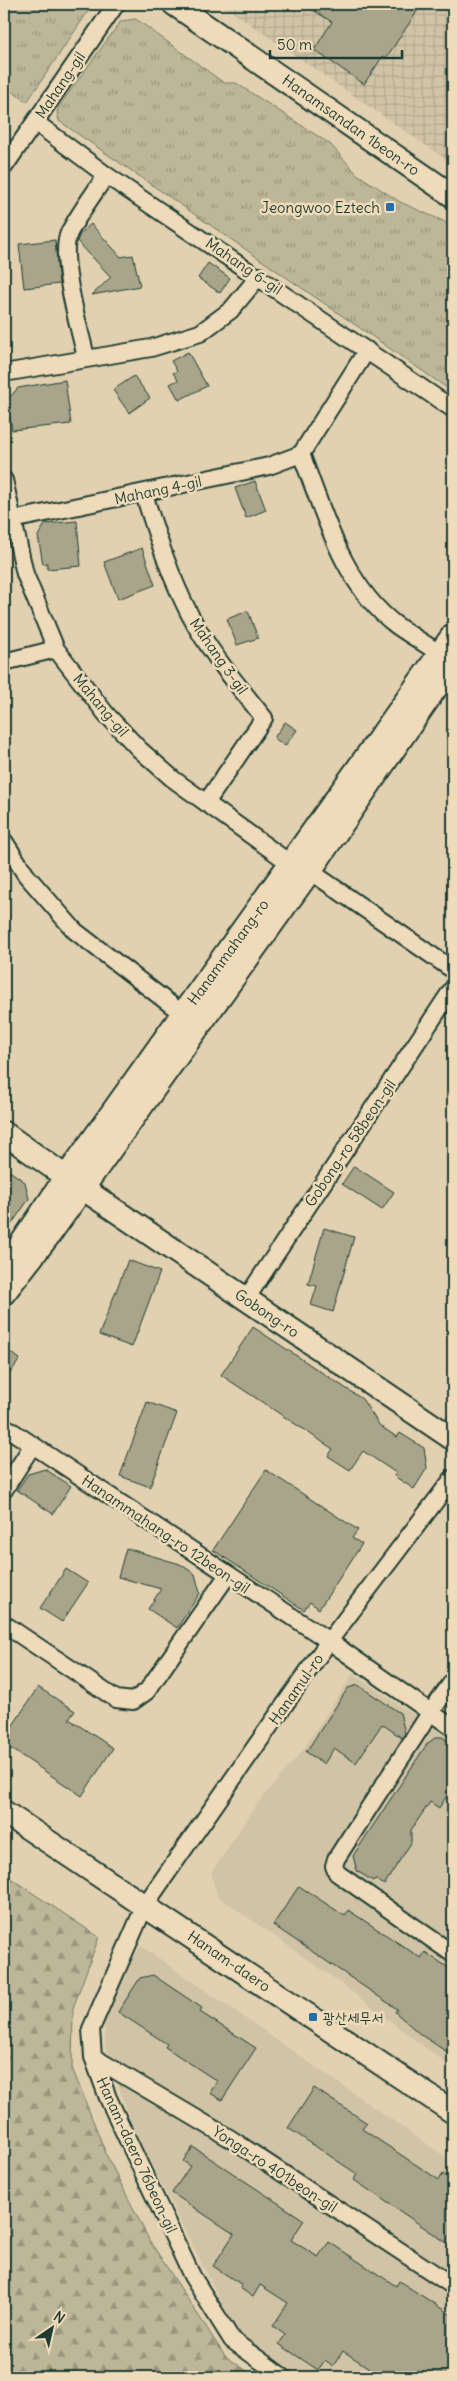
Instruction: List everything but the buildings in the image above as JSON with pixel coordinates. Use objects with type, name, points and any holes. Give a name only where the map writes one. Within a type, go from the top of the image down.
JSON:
[{"type":"street","name":"Mahang-gil","points":[[4,167],[116,4]]},
{"type":"street","name":"Hanamsandan 1beon-ro","points":[[174,4],[453,196]]},
{"type":"street","name":"Mahang 6-gil","points":[[35,122],[106,174],[453,409]]},
{"type":"street","points":[[86,358],[69,279],[67,260],[68,235],[106,174]]},
{"type":"street","points":[[4,373],[151,348],[200,334],[231,310],[258,276]]},
{"type":"street","points":[[367,350],[301,454],[350,574],[365,594],[394,624],[447,658]]},
{"type":"street","name":"Mahang 4-gil","points":[[12,520],[144,494],[270,466],[301,454]]},
{"type":"street","name":"Mahang-gil","points":[[4,480],[25,574],[56,649],[106,714],[139,749],[173,779],[453,970]]},
{"type":"street","name":"Mahang 3-gil","points":[[144,494],[166,565],[191,617],[226,671],[264,718],[206,803]]},
{"type":"street","name":"Hanammahang-ro","points":[[4,1269],[74,1182],[301,867],[447,658],[453,635]]},
{"type":"street","points":[[4,662],[56,649]]},
{"type":"street","points":[[4,841],[26,875],[75,931],[182,1014]]},
{"type":"street","name":"Hanammahang-ro","points":[[4,1293],[50,1234],[74,1182],[182,1014],[301,867]]},
{"type":"street","name":"Gobong-ro 58beon-gil","points":[[246,1299],[453,988]]},
{"type":"street","name":"Gobong-ro","points":[[4,1133],[453,1439]]},
{"type":"street","name":"Hanammahang-ro 12beon-gil","points":[[4,1426],[227,1576],[329,1641],[453,1728]]},
{"type":"street","points":[[4,1490],[32,1446]]},
{"type":"street","name":"Hanamul-ro","points":[[145,1905],[329,1641],[453,1478]]},
{"type":"street","points":[[4,1624],[116,1699],[134,1701],[147,1692],[227,1576]]},
{"type":"street","points":[[453,1681],[430,1713],[336,1858],[334,1866],[337,1874],[453,1954]]},
{"type":"street","name":"Hanam-daero","points":[[4,1812],[453,2112]]},
{"type":"street","name":"Hanam-daero 76beon-gil","points":[[145,1905],[91,2029],[93,2057],[108,2098],[192,2276],[232,2340],[283,2377]]},
{"type":"street","name":"Yonga-ro 401beon-gil","points":[[93,2057],[231,2139],[453,2286]]},
{"type":"shaded area","points":[[221,4],[453,4],[453,164],[367,105]]},
{"type":"shaded area","points":[[353,1674],[453,1741],[453,2069],[331,1976],[217,1896],[211,1873],[257,1804],[302,1751]]},
{"type":"shaded area","points":[[141,1946],[453,2162],[453,2377],[296,2377],[235,2329],[135,2133],[105,2048],[104,2019],[123,1974]]},
{"type":"green space","points":[[4,4],[93,4],[27,102],[4,86]]},
{"type":"green space","points":[[136,19],[224,83],[236,83],[330,144],[357,174],[400,202],[443,221],[453,228],[453,392],[59,121],[57,112],[59,106],[121,21]]},
{"type":"green space","points":[[4,1874],[99,1937],[73,2008],[72,2068],[107,2156],[149,2240],[225,2356],[256,2377],[4,2377]]},
{"type":"place","name":"Jeongwoo Eztech","points":[[390,207]]},
{"type":"place","name":"광산세무서","points":[[313,2017]]}]
